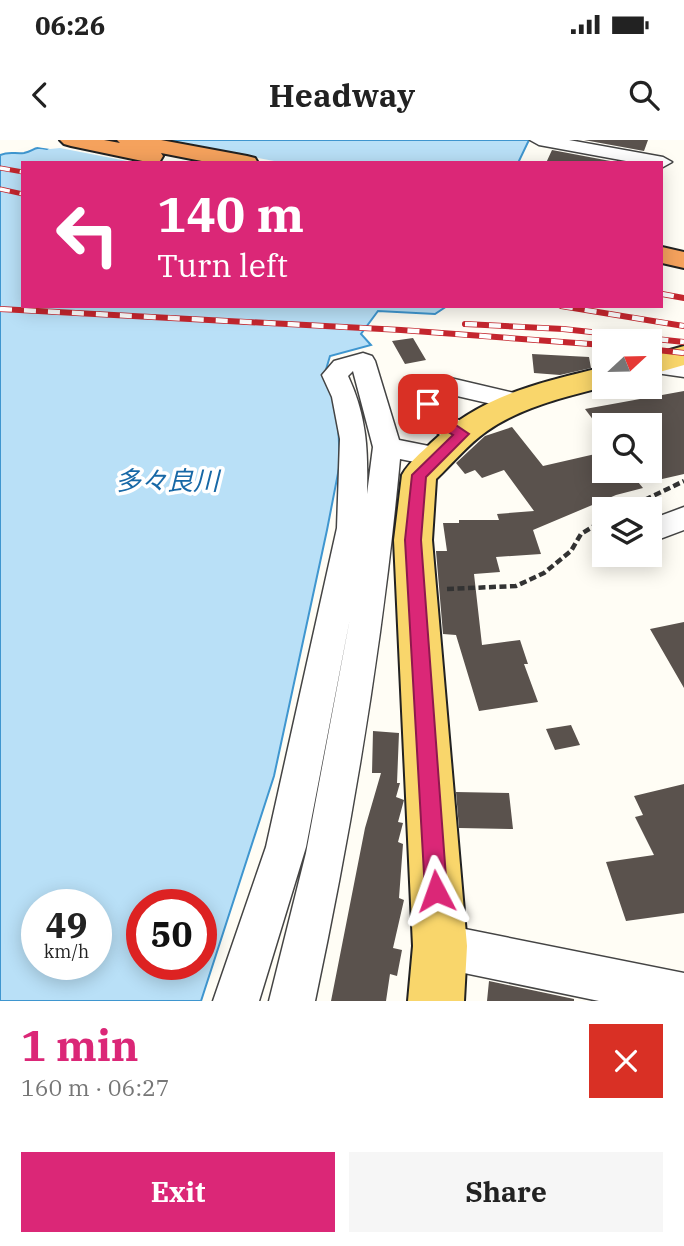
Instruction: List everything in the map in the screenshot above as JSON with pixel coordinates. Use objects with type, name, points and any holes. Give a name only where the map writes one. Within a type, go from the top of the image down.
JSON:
[{"type":"highway","points":[[71,140],[178,161]]},
{"type":"highway","points":[[128,140],[237,161]]},
{"type":"highway","points":[[663,242],[684,246]]},
{"type":"highway","points":[[663,255],[684,260]]},
{"type":"main road","points":[[662,362],[684,355]]},
{"type":"main road","points":[[436,1001],[440,946],[413,540],[419,475],[477,423],[518,402],[592,380]]},
{"type":"street","points":[[536,144],[666,160]]},
{"type":"street","points":[[236,1001],[286,847],[352,528],[354,439],[345,397],[335,375],[343,366],[363,361],[387,447],[363,646],[326,853],[292,1001]]},
{"type":"street","points":[[662,367],[684,369]]},
{"type":"street","points":[[387,447],[451,446]]},
{"type":"street","points":[[662,526],[684,518]]},
{"type":"street","points":[[440,946],[684,996]]},
{"type":"path","points":[[651,497],[684,481]]},
{"type":"path","points":[[416,588],[499,589],[516,586],[544,573],[571,551],[581,534],[592,527]]},
{"type":"water","name":"多々良川","points":[[60,140],[529,140],[519,161],[21,161],[21,308],[444,308],[435,314],[378,311],[361,334],[371,345],[330,356],[325,373],[337,403],[340,463],[274,776],[217,952],[217,889],[126,889],[126,980],[208,980],[201,1001],[0,1001],[0,155],[24,153],[37,148],[47,149]]},
{"type":"pier","points":[[54,140],[163,140],[274,161],[127,161],[60,148],[37,147],[46,146]]},
{"type":"building","points":[[584,140],[648,140],[644,151]]},
{"type":"building","points":[[552,150],[610,161],[547,161]]},
{"type":"building","points":[[413,338],[426,360],[405,364],[392,341]]},
{"type":"building","points":[[532,354],[589,357],[591,368],[560,375],[534,373]]},
{"type":"building","points":[[684,391],[684,474],[662,479],[662,413],[592,413],[592,418],[585,409],[640,399],[662,399],[662,395]]},
{"type":"building","points":[[512,427],[543,466],[592,455],[592,483],[639,483],[643,488],[611,497],[592,497],[592,505],[533,530],[541,554],[496,557],[500,572],[474,574],[482,645],[520,640],[528,664],[524,664],[538,702],[479,711],[456,635],[443,634],[436,551],[447,551],[443,523],[459,523],[459,520],[499,520],[497,514],[534,511],[504,470],[482,478],[475,470],[465,474],[456,463],[485,436]]},
{"type":"building","points":[[684,622],[684,688],[650,629]]},
{"type":"building","points":[[571,725],[580,745],[555,750],[546,729]]},
{"type":"building","points":[[373,731],[399,733],[397,783],[400,783],[396,797],[404,800],[398,822],[403,823],[398,842],[403,844],[399,898],[404,900],[393,948],[402,950],[397,976],[390,974],[386,1001],[331,1001],[365,828],[381,773],[372,773]]},
{"type":"building","points":[[684,784],[684,913],[626,921],[606,862],[654,855],[635,817],[643,815],[634,796]]},
{"type":"building","points":[[456,792],[509,793],[513,829],[459,828]]},
{"type":"building","points":[[489,981],[574,999],[574,1001],[487,1001]]},
{"type":"railway","points":[[0,168],[21,172]]},
{"type":"railway","points":[[0,189],[21,194]]},
{"type":"railway","points":[[663,294],[684,298]]},
{"type":"railway","points":[[573,308],[684,326]]},
{"type":"railway","points":[[0,309],[401,330],[592,344]]},
{"type":"railway","points":[[465,324],[563,329],[684,342]]},
{"type":"railway","points":[[662,350],[684,353]]},
{"type":"route","points":[[428,404],[436,419],[462,434],[419,475],[413,540],[436,891]]}]
